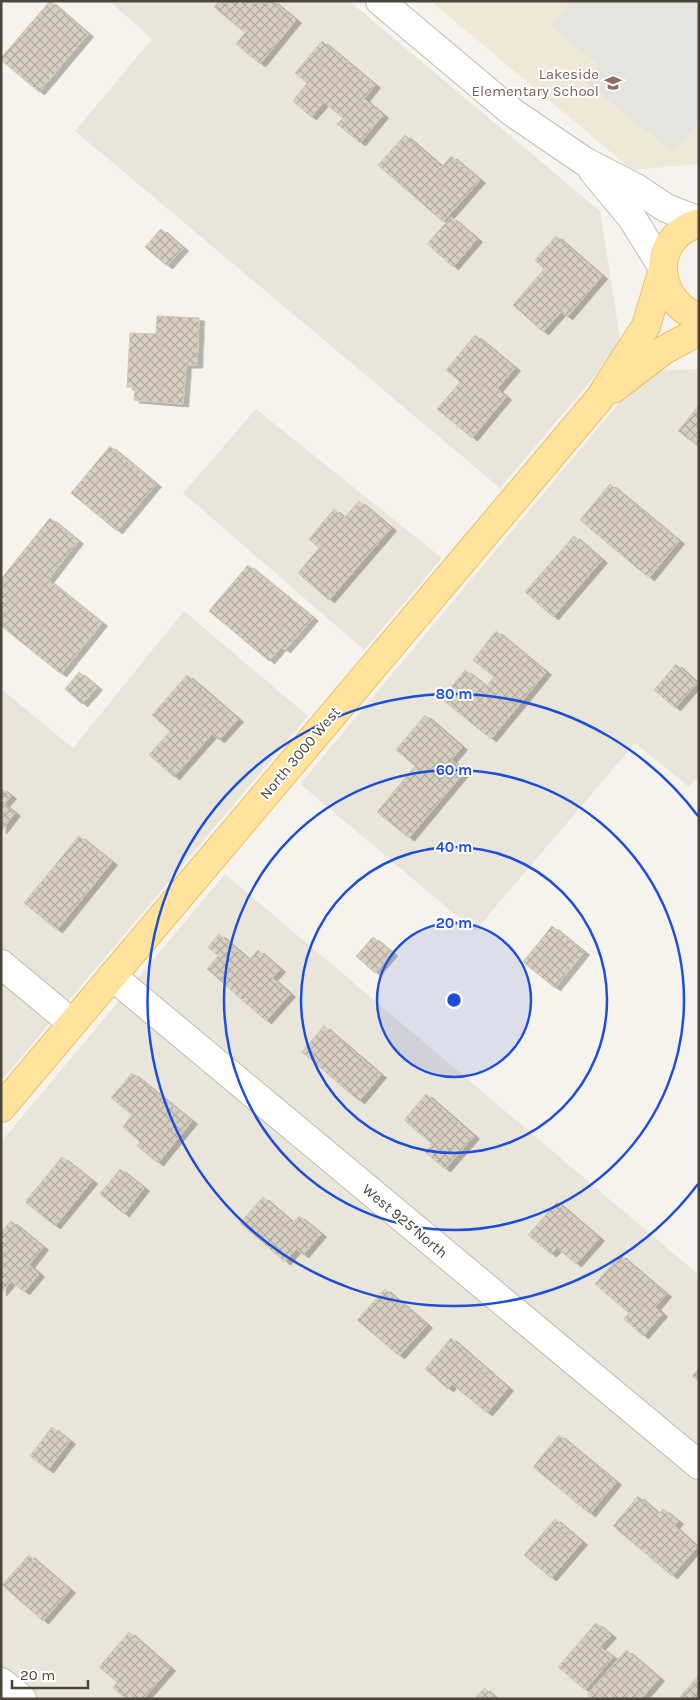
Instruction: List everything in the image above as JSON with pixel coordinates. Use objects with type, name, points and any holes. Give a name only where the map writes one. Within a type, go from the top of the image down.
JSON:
[{"type":"main road","name":"North 3000 West","points":[[1,1108],[599,399],[646,326],[663,270],[665,254],[674,238],[689,226],[699,222]]},
{"type":"main road","points":[[663,270],[666,289],[675,303],[687,314],[699,318]]},
{"type":"main road","name":"North 3000 West","points":[[599,399],[664,350],[699,331]]},
{"type":"street","points":[[380,1],[512,112],[584,161],[636,188],[666,208],[699,222]]},
{"type":"street","points":[[584,161],[632,218],[663,270]]},
{"type":"street","points":[[1,964],[72,1024]]},
{"type":"street","name":"West 925 North","points":[[112,976],[699,1465]]},
{"type":"street","points":[[1,1682],[22,1699]]},
{"type":"shaded area","points":[[109,1],[349,1],[600,211],[621,345],[500,488],[75,131],[152,39]]},
{"type":"shaded area","name":"Lakeside Elementary School","points":[[431,1],[699,1],[699,164],[632,170]]},
{"type":"shaded area","points":[[572,1],[699,1],[699,121],[673,152],[585,82],[599,65],[551,26]]},
{"type":"shaded area","points":[[699,369],[699,776],[689,787],[635,743],[475,931],[300,784],[646,371]]},
{"type":"shaded area","points":[[256,409],[442,558],[364,650],[183,493]]},
{"type":"shaded area","points":[[184,611],[308,716],[1,1081],[1,689],[73,748]]},
{"type":"shaded area","points":[[225,874],[699,1275],[699,1699],[1,1699],[1,1142]]},
{"type":"building","points":[[50,1],[88,34],[39,92],[1,58]]},
{"type":"building","points":[[219,1],[273,1],[296,20],[260,64],[236,44],[245,33],[214,7]]},
{"type":"building","points":[[322,41],[375,85],[364,99],[383,115],[360,143],[337,124],[343,118],[324,102],[311,117],[293,101],[307,83],[295,73]]},
{"type":"building","points":[[405,135],[442,167],[451,156],[480,180],[443,222],[378,165]]},
{"type":"building","points":[[451,217],[477,239],[453,267],[427,244]]},
{"type":"building","points":[[161,229],[183,248],[167,266],[145,247]]},
{"type":"building","points":[[556,236],[602,276],[567,317],[561,312],[543,332],[513,305],[544,269],[535,260]]},
{"type":"building","points":[[157,316],[199,318],[197,365],[186,365],[183,404],[134,400],[135,387],[127,387],[130,333],[156,334]]},
{"type":"building","points":[[475,335],[515,368],[497,389],[506,397],[472,438],[437,409],[460,382],[446,370]]},
{"type":"building","points":[[699,405],[699,447],[678,431]]},
{"type":"building","points":[[110,446],[156,484],[117,531],[71,493]]},
{"type":"building","points":[[610,484],[679,541],[649,578],[580,520]]},
{"type":"building","points":[[359,501],[391,528],[329,600],[298,573],[319,548],[309,539],[334,509],[344,518]]},
{"type":"building","points":[[50,518],[78,541],[48,580],[102,623],[61,674],[1,626],[1,579]]},
{"type":"building","points":[[574,536],[602,560],[553,617],[525,592]]},
{"type":"building","points":[[248,565],[313,618],[285,650],[281,647],[269,661],[209,611]]},
{"type":"building","points":[[496,631],[546,672],[491,739],[442,699],[465,670],[486,686],[494,677],[473,660]]},
{"type":"building","points":[[676,664],[697,683],[675,708],[654,690]]},
{"type":"building","points":[[79,672],[97,687],[82,704],[65,689]]},
{"type":"building","points":[[187,675],[238,719],[219,740],[212,734],[174,777],[149,755],[170,731],[152,715]]},
{"type":"building","points":[[425,715],[462,747],[451,760],[465,771],[409,838],[377,812],[415,766],[396,750]]},
{"type":"building","points":[[1,788],[11,796],[4,804],[15,813],[1,831]]},
{"type":"building","points":[[79,836],[112,862],[57,930],[24,903]]},
{"type":"building","points":[[552,926],[584,952],[555,988],[523,962]]},
{"type":"building","points":[[219,934],[249,960],[258,950],[280,969],[272,978],[290,994],[266,1021],[207,969],[218,956],[208,947]]},
{"type":"building","points":[[373,937],[392,953],[375,973],[356,956]]},
{"type":"building","points":[[324,1026],[381,1075],[359,1101],[302,1052]]},
{"type":"building","points":[[132,1073],[192,1121],[158,1163],[137,1146],[140,1142],[123,1127],[132,1115],[111,1098]]},
{"type":"building","points":[[426,1094],[474,1136],[445,1169],[425,1152],[432,1144],[404,1120]]},
{"type":"building","points":[[62,1157],[92,1181],[55,1226],[25,1202]]},
{"type":"building","points":[[120,1169],[144,1188],[124,1214],[100,1194]]},
{"type":"building","points":[[263,1197],[293,1223],[299,1216],[321,1234],[303,1255],[296,1249],[285,1262],[240,1223]]},
{"type":"building","points":[[557,1202],[599,1238],[576,1264],[557,1248],[551,1254],[528,1235]]},
{"type":"building","points":[[11,1221],[43,1247],[29,1265],[39,1274],[24,1292],[11,1281],[1,1293],[1,1232]]},
{"type":"building","points":[[620,1255],[666,1294],[655,1307],[662,1314],[643,1336],[624,1319],[629,1313],[595,1284]]},
{"type":"building","points":[[385,1289],[427,1325],[399,1356],[357,1320]]},
{"type":"building","points":[[451,1338],[508,1388],[487,1413],[452,1384],[448,1389],[425,1369]]},
{"type":"building","points":[[699,1367],[699,1382],[692,1376]]},
{"type":"building","points":[[52,1427],[70,1441],[48,1470],[30,1456]]},
{"type":"building","points":[[559,1435],[616,1482],[590,1514],[533,1467]]},
{"type":"building","points":[[638,1496],[659,1514],[663,1509],[678,1521],[674,1526],[697,1547],[672,1576],[613,1526]]},
{"type":"building","points":[[555,1519],[582,1542],[551,1578],[524,1555]]},
{"type":"building","points":[[29,1555],[70,1590],[43,1621],[2,1585]]},
{"type":"building","points":[[596,1623],[611,1635],[600,1647],[613,1657],[585,1690],[558,1667]]},
{"type":"building","points":[[129,1632],[170,1668],[143,1699],[126,1699],[113,1688],[117,1682],[99,1667]]},
{"type":"building","points":[[626,1650],[659,1678],[641,1699],[592,1699],[587,1695]]},
{"type":"building","points":[[699,1675],[699,1699],[678,1699]]},
{"type":"building","points":[[484,1688],[497,1699],[475,1699]]},
{"type":"place","name":"Lakeside Elementary School","points":[[613,83]]}]
